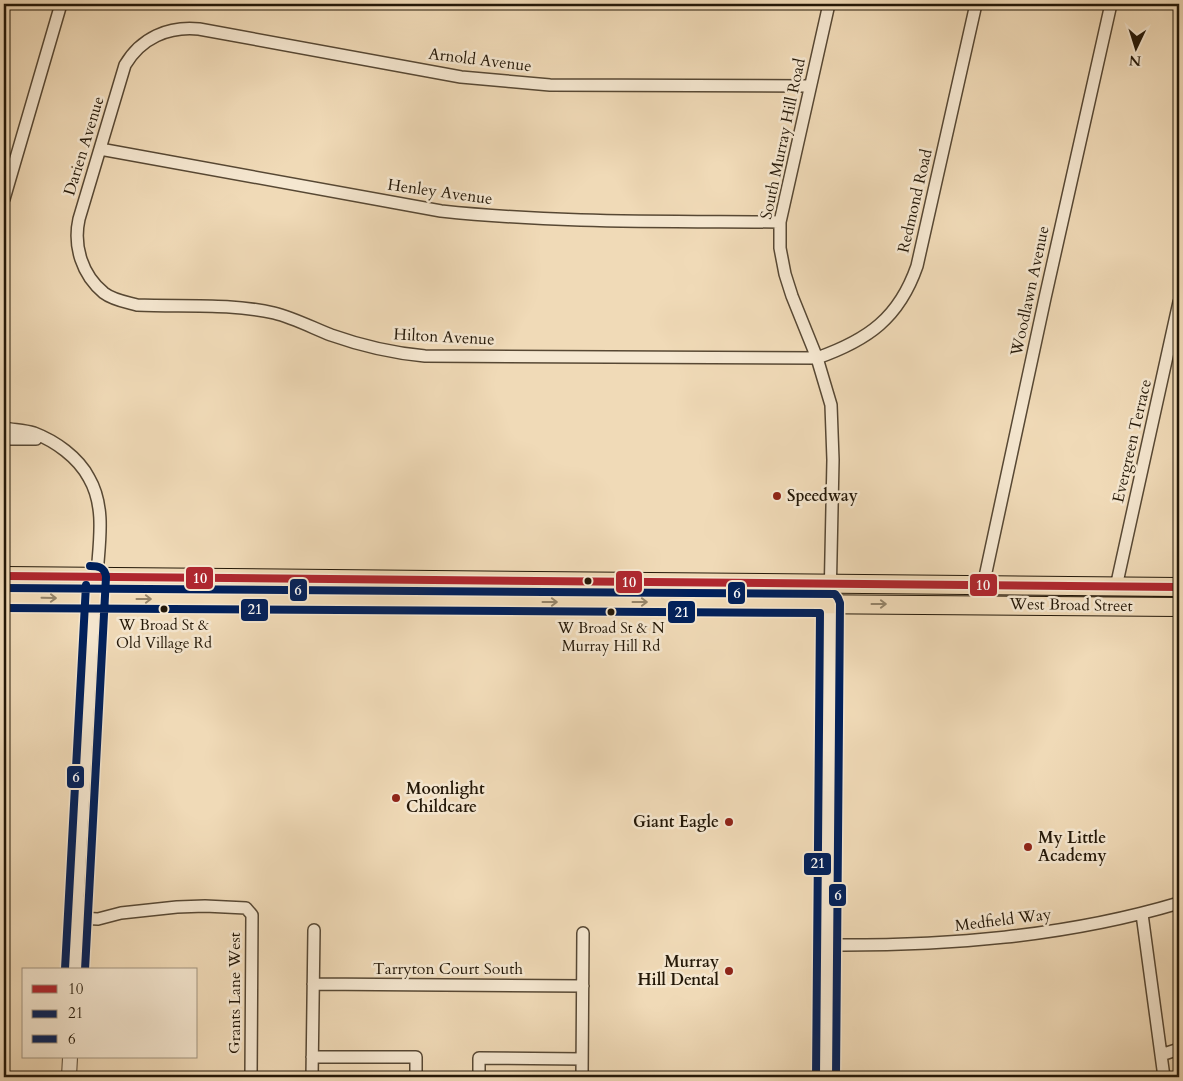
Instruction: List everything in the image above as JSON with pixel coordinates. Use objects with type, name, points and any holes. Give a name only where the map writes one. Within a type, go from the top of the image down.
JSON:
[{"type":"main road","name":"West Broad Street","points":[[4,576],[1179,587]]},
{"type":"main road","points":[[321,600],[328,593],[376,589],[434,589],[452,580]]},
{"type":"main road","points":[[448,602],[453,596],[461,592],[522,590],[543,587],[552,582]]},
{"type":"main road","points":[[1098,606],[1116,597],[1179,597]]},
{"type":"main road","name":"West Broad Street","points":[[4,598],[1179,607]]},
{"type":"street","points":[[4,199],[61,4]]},
{"type":"street","name":"South Murray Hill Road","points":[[829,4],[780,222],[780,248],[792,296],[829,393],[833,420],[830,603]]},
{"type":"street","name":"Redmond Road","points":[[817,358],[852,345],[879,325],[896,307],[912,278],[917,266],[976,4]]},
{"type":"street","name":"Woodlawn Avenue","points":[[984,586],[1045,298],[1111,4]]},
{"type":"street","name":"Arnold Avenue","points":[[151,38],[171,30],[199,30],[461,77],[550,85],[810,86]]},
{"type":"street","name":"Darien Avenue","points":[[87,274],[80,255],[77,226],[125,65],[136,49],[151,38]]},
{"type":"street","name":"Henley Avenue","points":[[100,149],[441,211],[488,216],[566,220],[780,222]]},
{"type":"street","name":"Hilton Avenue","points":[[87,274],[104,292],[123,302],[137,305],[260,310],[277,314],[359,344],[400,353],[434,356],[817,358]]},
{"type":"street","name":"Evergreen Terrace","points":[[1116,587],[1179,302]]},
{"type":"street","points":[[4,428],[34,433],[50,441],[79,464],[89,478],[96,493],[100,526],[75,968]]},
{"type":"street","points":[[4,439],[30,438],[50,441]]},
{"type":"street","points":[[826,1077],[830,603]]},
{"type":"street","name":"Medfield Way","points":[[827,945],[884,946],[1028,936],[1142,914],[1179,903]]},
{"type":"street","name":"Grants Lane West","points":[[77,918],[98,919],[121,912],[186,907],[228,907],[246,908],[249,910],[252,915],[251,1077]]},
{"type":"street","points":[[1142,914],[1164,1077]]},
{"type":"street","points":[[312,1077],[314,930]]},
{"type":"street","points":[[582,1077],[583,933]]},
{"type":"street","name":"Tarryton Court South","points":[[313,984],[583,986]]},
{"type":"street","points":[[1161,1055],[1179,1049]]},
{"type":"street","points":[[312,1056],[416,1057],[416,1077]]},
{"type":"street","points":[[69,1077],[70,1058]]},
{"type":"street","points":[[479,1077],[479,1058],[582,1059]]},
{"type":"transit line","name":"21","points":[[85,968],[106,577],[101,568],[90,566]]},
{"type":"transit line","name":"10","points":[[4,576],[1179,587]]},
{"type":"transit line","name":"6","points":[[65,968],[86,585]]},
{"type":"transit line","name":"6","points":[[4,588],[835,594],[840,603],[836,1077]]},
{"type":"transit line","name":"21","points":[[4,608],[820,613],[816,1077]]},
{"type":"place","name":"Speedway","points":[[777,496]]},
{"type":"place","name":"W Broad St & Old Village Rd","points":[[164,609]]},
{"type":"place","name":"W Broad St & N Murray Hill Rd","points":[[611,612]]},
{"type":"place","name":"Moonlight Childcare","points":[[396,798]]},
{"type":"place","name":"Giant Eagle","points":[[729,822]]},
{"type":"place","name":"My Little Academy","points":[[1028,847]]},
{"type":"place","name":"Murray Hill Dental","points":[[729,971]]}]
